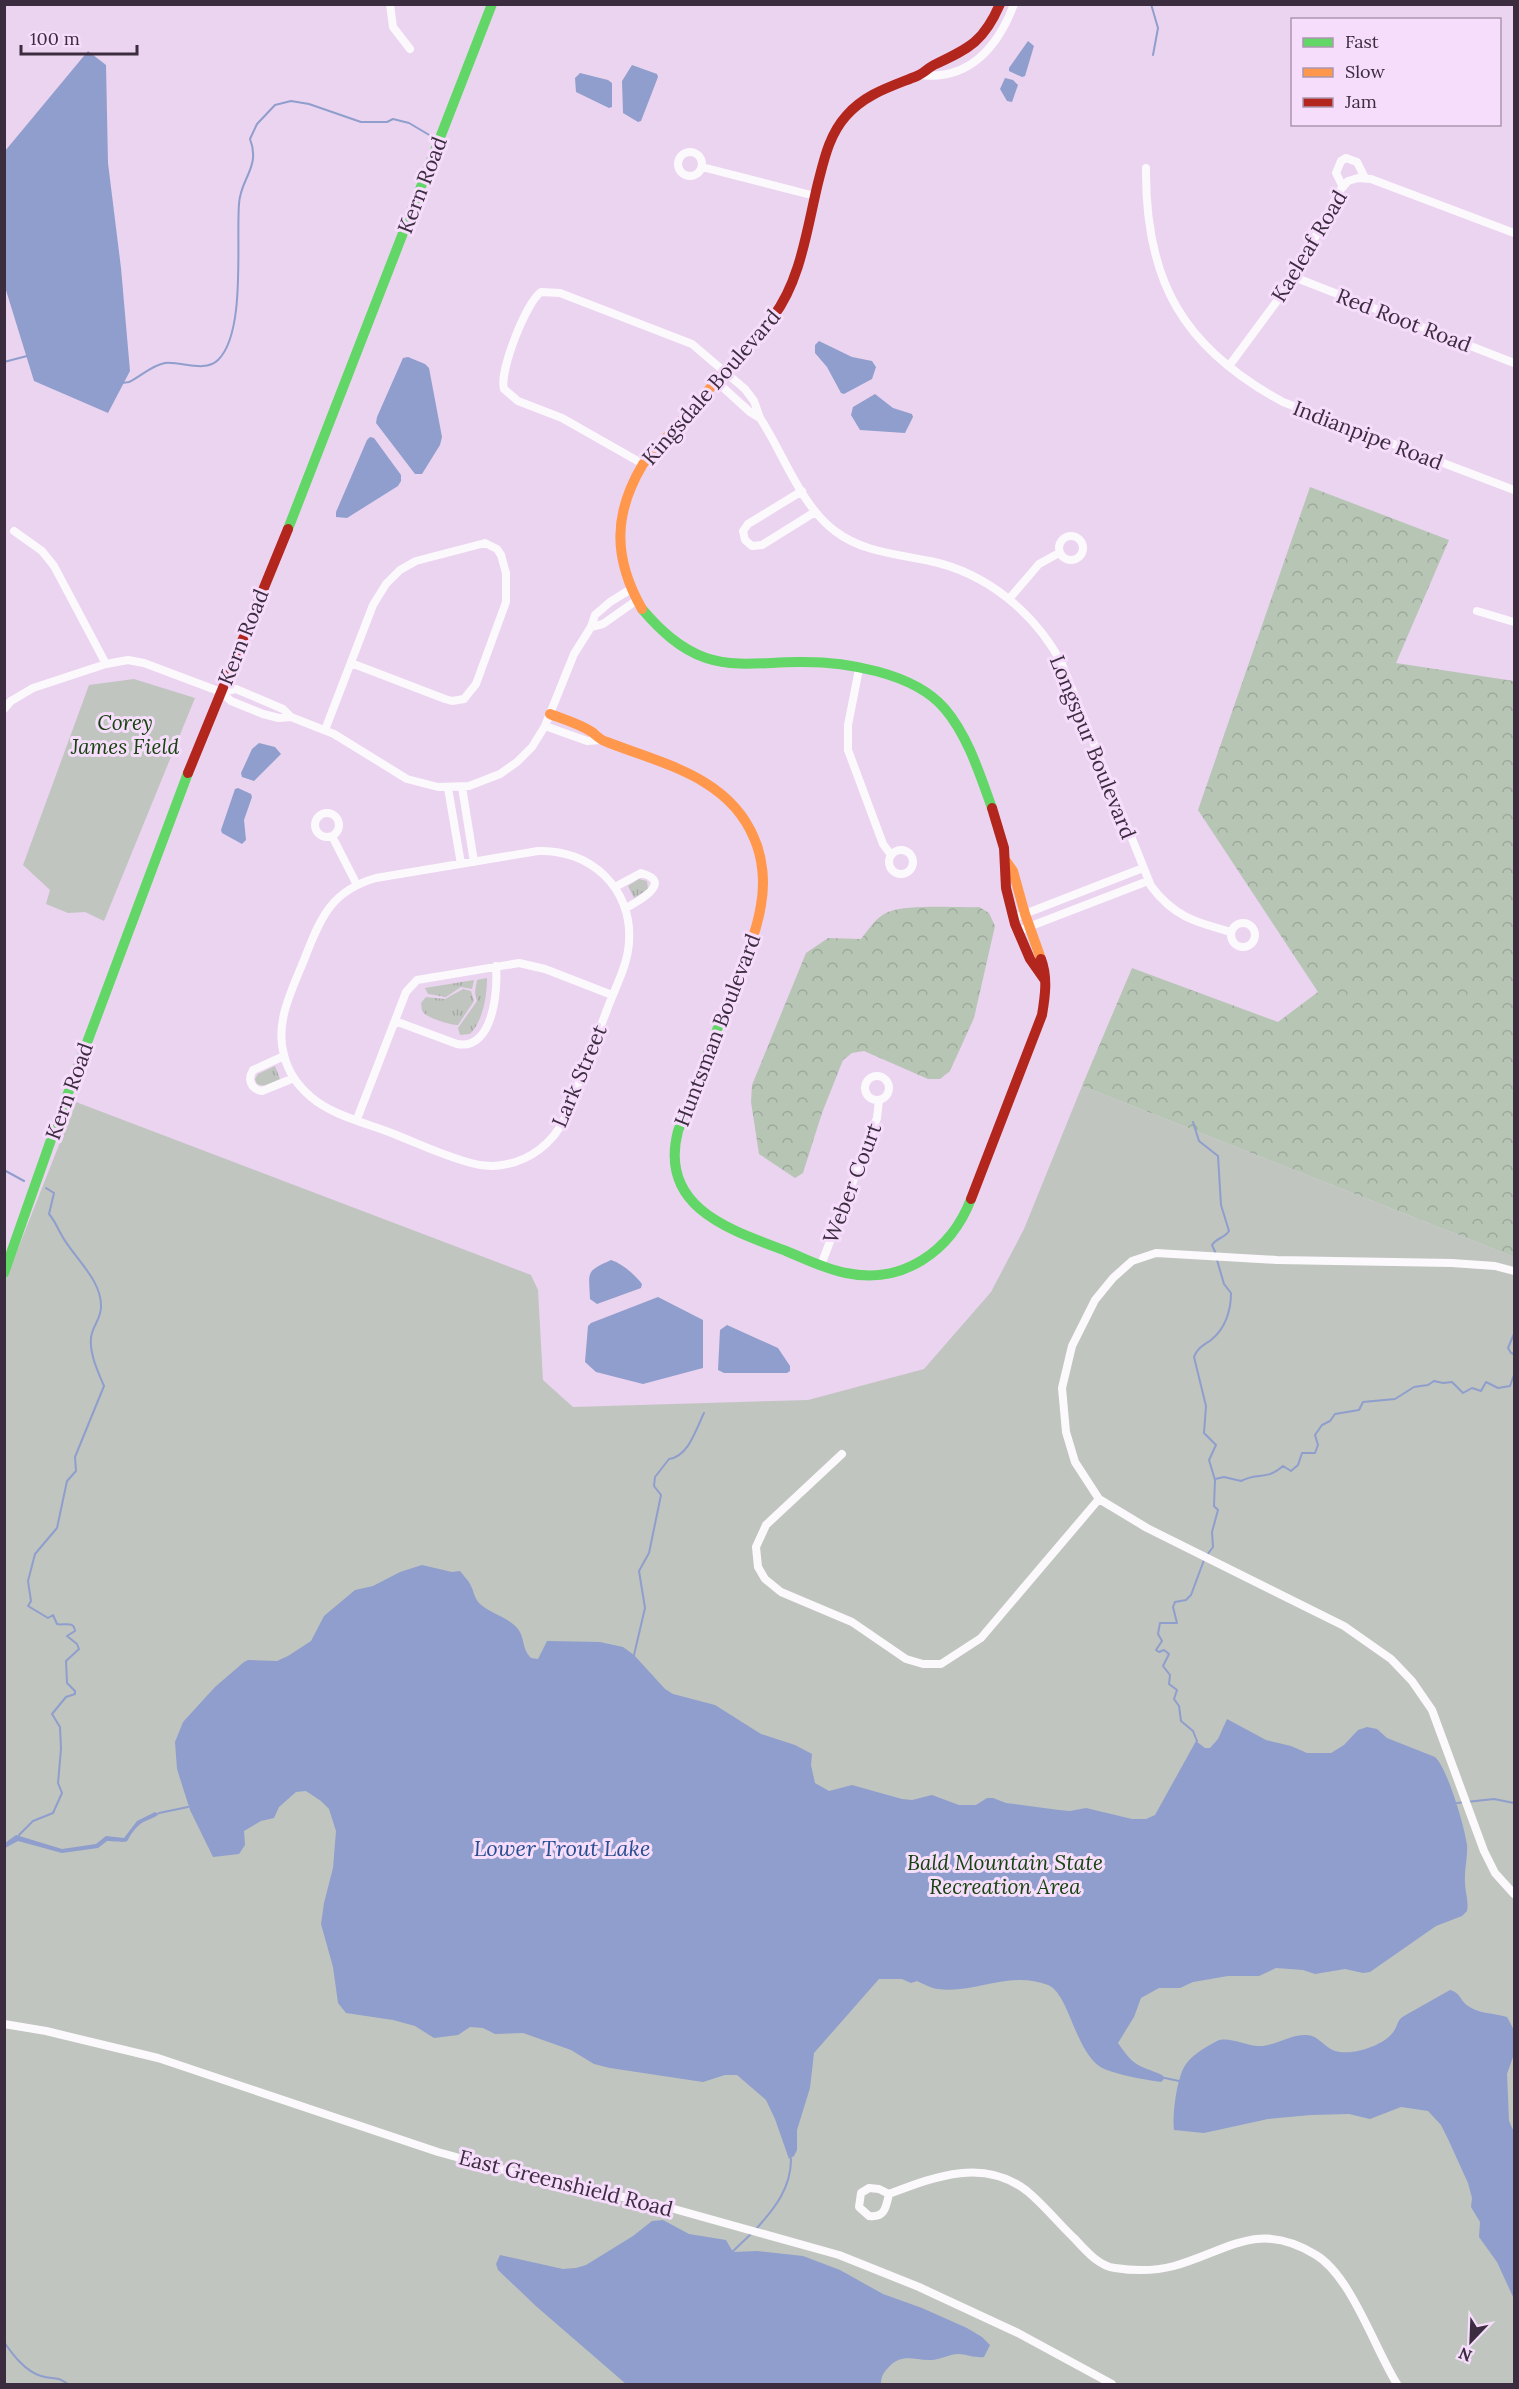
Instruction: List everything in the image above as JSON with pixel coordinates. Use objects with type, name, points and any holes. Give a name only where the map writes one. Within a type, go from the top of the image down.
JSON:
[{"type":"street","points":[[390,4],[389,12],[393,27],[410,49]]},
{"type":"street","name":"Kern Road","points":[[4,1273],[70,1087],[221,692],[315,462],[492,4]]},
{"type":"street","name":"Kingsdale Boulevard","points":[[1000,4],[991,26],[975,45],[953,58],[933,65],[920,75],[880,89],[860,102],[845,117],[829,144],[786,298],[772,321],[643,464],[627,494],[621,527],[622,557],[631,589],[650,620],[680,646],[707,658],[736,665],[813,662],[859,669],[897,677],[933,696],[946,710],[961,734],[998,828],[1006,861],[1006,887],[1014,918]]},
{"type":"street","name":"Kingsdale Boulevard","points":[[920,75],[937,78],[961,70],[977,61],[1001,35],[1014,4]]},
{"type":"street","points":[[1343,188],[1335,173],[1341,161],[1347,158],[1357,162],[1365,178]]},
{"type":"street","points":[[702,167],[815,196]]},
{"type":"street","name":"Indianpipe Road","points":[[1146,168],[1149,226],[1157,263],[1167,289],[1193,331],[1228,366],[1248,383],[1283,402],[1515,490]]},
{"type":"street","name":"Kaeleaf Road","points":[[1228,366],[1253,335],[1294,276],[1348,181],[1365,178],[1515,233]]},
{"type":"street","name":"Red Root Road","points":[[1294,276],[1515,363]]},
{"type":"street","name":"Longspur Boulevard","points":[[643,464],[562,418],[518,401],[508,394],[502,383],[504,372],[533,299],[541,292],[553,291],[580,300],[684,340],[699,350],[750,395],[758,407],[760,418],[802,491],[815,512],[828,526],[853,542],[879,551],[952,567],[983,582],[1010,599],[1044,635],[1062,664],[1148,880],[1164,902],[1179,914],[1231,932]]},
{"type":"street","name":"Longspur Boulevard","points":[[717,382],[742,406],[760,418]]},
{"type":"street","points":[[802,491],[748,524],[743,531],[745,540],[752,546],[762,545],[815,512]]},
{"type":"street","points":[[14,531],[42,550],[54,566],[106,664]]},
{"type":"street","points":[[325,730],[376,598],[400,570],[427,557],[479,543],[491,545],[501,555],[507,582],[504,610],[476,684],[464,699],[452,701],[445,699],[351,663]]},
{"type":"street","points":[[1010,599],[1039,564],[1059,553]]},
{"type":"street","points":[[221,692],[236,689],[283,709],[291,717],[325,730],[360,748],[407,779],[448,788],[462,787],[490,779],[509,769],[532,747],[545,726],[578,646],[591,627],[595,615],[631,589]]},
{"type":"street","points":[[591,627],[603,624],[637,600]]},
{"type":"street","points":[[1477,610],[1515,622]]},
{"type":"street","points":[[4,709],[11,701],[33,688],[106,664],[128,660],[144,663],[221,692],[231,701],[253,710],[279,718],[291,717]]},
{"type":"street","points":[[859,669],[848,724],[848,750],[883,844],[891,855]]},
{"type":"street","name":"Huntsman Boulevard","points":[[550,714],[584,728],[601,740],[708,784],[735,806],[753,833],[763,866],[762,905],[757,924],[678,1131],[675,1145],[676,1167],[687,1197],[708,1219],[728,1229],[821,1265],[860,1275],[896,1273],[926,1260],[954,1234],[967,1210],[1042,1015],[1046,969],[1025,914]]},
{"type":"street","name":"Huntsman Boulevard","points":[[545,726],[587,741],[601,740]]},
{"type":"street","points":[[462,787],[474,862]]},
{"type":"street","points":[[448,788],[461,864]]},
{"type":"street","points":[[332,836],[357,885]]},
{"type":"street","name":"Lark Street","points":[[538,851],[576,856],[594,865],[615,887],[626,908],[630,932],[628,949],[612,995],[562,1125],[551,1139],[528,1157],[500,1166],[472,1163],[319,1103],[304,1091],[294,1078],[284,1056],[281,1040],[283,1016],[317,927],[332,903],[357,885],[376,878],[474,862],[538,851]]},
{"type":"street","name":"Kingsdale Boulevard","points":[[1006,861],[1013,872],[1025,914]]},
{"type":"street","points":[[1044,979],[1029,959],[1014,918],[1143,868]]},
{"type":"street","points":[[615,887],[637,874],[647,875],[654,882],[654,888],[648,896],[626,908]]},
{"type":"street","points":[[1018,931],[1148,880]]},
{"type":"street","points":[[357,1119],[408,987],[417,980],[519,963],[537,966],[612,995]]},
{"type":"street","points":[[395,1021],[457,1044],[475,1042],[483,1034],[495,1002],[496,966]]},
{"type":"street","points":[[284,1056],[253,1070],[250,1083],[257,1090],[262,1091],[294,1078]]},
{"type":"street","name":"Weber Court","points":[[821,1265],[877,1118],[879,1100]]},
{"type":"street","points":[[1515,1271],[1495,1266],[1452,1263],[1277,1260],[1156,1253],[1132,1261],[1113,1278],[1095,1300],[1072,1346],[1062,1388],[1066,1432],[1075,1462],[1099,1498],[1147,1528],[1344,1626],[1391,1659],[1412,1681],[1432,1710],[1484,1851],[1495,1872],[1515,1894]]},
{"type":"street","points":[[842,1454],[766,1525],[756,1547],[758,1568],[765,1579],[781,1592],[852,1622],[906,1659],[923,1664],[941,1664],[981,1638],[1099,1498]]},
{"type":"street","name":"East Greenshield Road","points":[[4,2024],[46,2031],[158,2058],[438,2152],[507,2171],[656,2204],[839,2255],[919,2287],[1018,2333],[1112,2385]]},
{"type":"street","points":[[889,2194],[886,2210],[878,2216],[869,2217],[859,2207],[859,2198],[865,2190],[874,2188],[889,2194],[937,2176],[973,2172],[995,2175],[1026,2191],[1092,2257],[1112,2268],[1152,2270],[1175,2265],[1250,2238],[1274,2239],[1298,2245],[1318,2256],[1336,2273],[1397,2385]]},
{"type":"green space","points":[[1310,487],[1449,540],[1396,663],[1514,681],[1514,1257],[1082,1086],[1132,968],[1278,1022],[1318,992],[1198,810]]},
{"type":"green space","name":"Corey James Field","points":[[134,679],[195,698],[104,921],[85,912],[68,913],[46,904],[50,890],[23,865],[89,685]]},
{"type":"green space","points":[[639,879],[647,881],[648,889],[634,898],[628,886]]},
{"type":"green space","points":[[920,907],[979,907],[989,913],[995,926],[974,1018],[950,1071],[940,1079],[928,1079],[864,1051],[852,1053],[843,1060],[822,1113],[803,1173],[795,1178],[759,1154],[751,1102],[752,1085],[806,953],[828,938],[861,939],[880,917],[888,912]]},
{"type":"green space","points":[[487,978],[485,1000],[478,1022],[470,1034],[460,1035],[458,1028],[477,1001],[475,992],[477,980]]},
{"type":"green space","points":[[474,980],[472,989],[461,987],[446,997],[428,994],[425,988]]},
{"type":"green space","points":[[463,989],[471,991],[474,1001],[458,1025],[435,1019],[422,1011],[421,1003],[426,997],[445,999]]},
{"type":"green space","points":[[275,1066],[280,1079],[265,1086],[257,1084],[255,1079],[258,1074]]},
{"type":"green space","name":"Bald Mountain State Recreation Area","points":[[1082,1086],[1514,1257],[1514,2384],[5,2384],[4,1284],[76,1102],[531,1275],[538,1290],[543,1380],[573,1407],[808,1400],[924,1369],[991,1292],[1024,1229]]},
{"type":"water","points":[[1028,41],[1034,46],[1025,76],[1022,77],[1009,71],[1009,68]]},
{"type":"water","points":[[88,51],[106,65],[108,163],[121,268],[130,371],[108,413],[34,381],[5,287],[5,151]]},
{"type":"water","points":[[632,65],[657,74],[658,77],[641,121],[638,122],[623,113],[622,81]]},
{"type":"water","points":[[580,73],[612,83],[612,107],[609,108],[576,92],[575,78]]},
{"type":"water","points":[[1005,78],[1013,80],[1018,85],[1012,102],[1007,101],[1000,89]]},
{"type":"water","points":[[819,341],[852,357],[872,361],[876,367],[872,379],[844,394],[841,393],[827,367],[815,353],[815,345]]},
{"type":"water","points":[[408,357],[429,368],[442,437],[440,445],[422,474],[415,474],[376,423],[403,358]]},
{"type":"water","points":[[875,394],[893,408],[912,414],[913,417],[905,433],[860,430],[851,415],[853,407]]},
{"type":"water","points":[[370,437],[374,438],[401,475],[401,481],[398,486],[347,518],[336,517],[336,512]]},
{"type":"water","points":[[259,743],[275,747],[281,754],[254,781],[242,777],[241,773],[252,749]]},
{"type":"water","points":[[238,788],[251,794],[252,797],[244,820],[246,840],[242,844],[222,833],[221,830],[235,789]]},
{"type":"water","points":[[611,1260],[632,1273],[642,1284],[641,1288],[597,1304],[590,1299],[590,1274],[597,1267]]},
{"type":"water","points":[[658,1297],[703,1320],[703,1368],[643,1384],[596,1372],[585,1362],[588,1326],[591,1323]]},
{"type":"water","points":[[727,1325],[778,1348],[790,1366],[790,1371],[787,1373],[724,1373],[718,1370],[720,1330]]},
{"type":"water","name":"Lower Trout Lake","points":[[422,1565],[452,1572],[460,1571],[470,1584],[479,1603],[518,1629],[531,1658],[538,1659],[547,1641],[600,1642],[623,1647],[634,1655],[665,1689],[673,1694],[715,1705],[761,1734],[795,1745],[812,1754],[811,1765],[815,1783],[829,1791],[852,1785],[902,1799],[912,1800],[932,1795],[959,1805],[976,1805],[987,1798],[993,1798],[1006,1803],[1070,1811],[1086,1808],[1132,1819],[1146,1819],[1155,1815],[1196,1741],[1205,1748],[1210,1748],[1218,1739],[1227,1719],[1266,1740],[1291,1746],[1307,1753],[1331,1753],[1344,1745],[1358,1730],[1367,1727],[1377,1729],[1387,1738],[1435,1757],[1445,1773],[1463,1825],[1467,1845],[1465,1886],[1467,1911],[1462,1916],[1436,1926],[1370,1972],[1363,1973],[1345,1969],[1315,1974],[1303,1970],[1276,1968],[1259,1976],[1228,1976],[1193,1982],[1180,1988],[1159,1988],[1141,1998],[1134,2017],[1118,2043],[1133,2061],[1162,2075],[1165,2078],[1161,2082],[1120,2074],[1099,2066],[1083,2047],[1061,1999],[1048,1985],[1020,1980],[952,1990],[930,1987],[917,1981],[911,1983],[902,1979],[879,1979],[814,2053],[810,2088],[797,2130],[797,2150],[789,2159],[766,2100],[737,2075],[725,2075],[703,2082],[610,2068],[594,2064],[571,2050],[523,2033],[495,2034],[483,2028],[470,2027],[458,2035],[434,2038],[415,2026],[393,2020],[346,2013],[338,2003],[333,1967],[321,1924],[333,1868],[336,1831],[329,1809],[306,1791],[296,1792],[279,1807],[274,1818],[261,1821],[244,1831],[245,1845],[239,1854],[213,1857],[190,1810],[177,1769],[175,1742],[183,1722],[215,1687],[244,1662],[248,1660],[277,1661],[288,1656],[311,1641],[324,1616],[355,1590],[373,1586],[400,1572]]},
{"type":"water","points":[[155,1812],[159,1814],[140,1824],[126,1842],[107,1841],[98,1848],[62,1853],[18,1841],[5,1848],[5,1843],[16,1835],[62,1849],[96,1844],[106,1836],[124,1838],[137,1821]]},
{"type":"water","points":[[1450,1990],[1472,2009],[1507,2017],[1514,2030],[1514,2054],[1507,2074],[1509,2121],[1514,2132],[1514,2299],[1497,2262],[1479,2237],[1480,2222],[1471,2207],[1472,2198],[1468,2183],[1448,2139],[1441,2125],[1428,2111],[1401,2107],[1370,2119],[1349,2114],[1311,2115],[1268,2119],[1204,2133],[1174,2130],[1176,2096],[1183,2070],[1192,2057],[1217,2041],[1236,2041],[1264,2046],[1294,2036],[1307,2035],[1315,2037],[1335,2051],[1359,2051],[1383,2041],[1394,2031],[1402,2018]]},
{"type":"water","points":[[663,2220],[689,2234],[726,2240],[733,2252],[757,2251],[803,2256],[840,2270],[883,2294],[967,2328],[990,2345],[984,2357],[957,2354],[932,2360],[909,2358],[898,2360],[885,2372],[881,2384],[626,2384],[537,2307],[498,2270],[496,2264],[500,2255],[563,2269],[576,2268],[586,2265],[633,2236],[652,2221]]},
{"type":"waterway","points":[[1151,4],[1158,28],[1153,55]]},
{"type":"waterway","points":[[122,383],[129,382],[155,366],[165,363],[200,366],[213,364],[227,347],[233,330],[238,286],[240,195],[253,157],[250,139],[257,124],[275,105],[291,101],[309,104],[361,122],[387,122],[393,119],[409,123],[431,136]]},
{"type":"waterway","points":[[4,362],[27,356]]},
{"type":"waterway","points":[[1193,1122],[1199,1141],[1218,1156],[1221,1205],[1229,1231],[1212,1245],[1216,1254]]},
{"type":"waterway","points":[[4,1170],[24,1181]]},
{"type":"waterway","points":[[19,1835],[33,1821],[53,1813],[62,1793],[58,1783],[60,1727],[52,1714],[66,1697],[75,1694],[67,1683],[66,1661],[79,1649],[77,1644],[67,1636],[75,1631],[73,1626],[57,1624],[53,1615],[48,1618],[28,1606],[31,1601],[28,1581],[35,1554],[57,1528],[67,1481],[76,1471],[75,1457],[104,1386],[91,1346],[92,1333],[101,1311],[100,1297],[92,1277],[49,1214],[54,1193],[46,1188]]},
{"type":"waterway","points":[[1207,1555],[1213,1547],[1212,1532],[1218,1510],[1214,1506],[1215,1480],[1209,1460],[1216,1445],[1204,1433],[1206,1406],[1194,1357],[1199,1349],[1220,1331],[1230,1306],[1231,1293],[1224,1284],[1217,1260]]},
{"type":"waterway","points":[[1514,1334],[1508,1348],[1514,1354]]},
{"type":"waterway","points":[[1215,1479],[1224,1477],[1241,1481],[1271,1474],[1283,1466],[1291,1471],[1298,1465],[1302,1453],[1315,1453],[1318,1445],[1315,1435],[1322,1425],[1330,1421],[1335,1414],[1359,1410],[1363,1402],[1395,1399],[1414,1387],[1428,1385],[1434,1381],[1452,1382],[1463,1393],[1472,1388],[1481,1391],[1486,1382],[1498,1388],[1510,1386],[1514,1375]]},
{"type":"waterway","points":[[634,1655],[645,1608],[639,1571],[649,1553],[661,1495],[654,1486],[655,1477],[669,1459],[676,1457],[687,1447],[704,1413]]},
{"type":"waterway","points":[[1197,1741],[1193,1731],[1181,1721],[1179,1706],[1174,1699],[1177,1690],[1169,1684],[1170,1675],[1163,1666],[1169,1654],[1164,1650],[1159,1652],[1156,1650],[1162,1641],[1158,1634],[1160,1623],[1177,1623],[1173,1607],[1175,1602],[1186,1600],[1191,1595],[1204,1560]]},
{"type":"waterway","points":[[1457,1803],[1494,1799],[1514,1803]]},
{"type":"waterway","points":[[159,1813],[188,1807]]},
{"type":"waterway","points":[[1165,2078],[1179,2081]]},
{"type":"waterway","points":[[756,2229],[781,2197],[788,2179],[791,2159]]},
{"type":"waterway","points":[[730,2254],[752,2233]]},
{"type":"waterway","points":[[4,2342],[15,2357],[35,2374],[68,2384]]},
{"type":"traffic: fast","points":[[288,529],[492,4]]},
{"type":"traffic: fast","points":[[642,609],[671,638],[688,650],[706,658],[740,664],[797,662],[835,664],[877,671],[915,686],[932,696],[945,709],[960,731],[973,756],[992,808]]},
{"type":"traffic: fast","points":[[4,1273],[58,1120],[188,773]]},
{"type":"traffic: fast","points":[[722,1017],[678,1131],[675,1157],[679,1179],[689,1197],[704,1212],[743,1234],[816,1264],[846,1273],[867,1275],[887,1274],[905,1269],[922,1260],[951,1234],[971,1199]]},
{"type":"traffic: slow","points":[[642,609],[626,572],[620,536],[626,501],[633,482],[643,464],[773,317]]},
{"type":"traffic: slow","points":[[550,714],[582,727],[605,741],[692,775],[728,800],[743,817],[759,854],[763,879],[762,897],[754,933],[722,1017]]},
{"type":"traffic: slow","points":[[1006,861],[1013,871],[1041,959]]},
{"type":"traffic: jam","points":[[773,317],[783,302],[797,270],[825,157],[840,123],[861,102],[920,75],[933,65],[967,48],[982,35],[1000,4]]},
{"type":"traffic: jam","points":[[188,773],[288,529]]},
{"type":"traffic: jam","points":[[992,808],[1004,848],[1006,888],[1015,924],[1030,959],[1044,979]]},
{"type":"traffic: jam","points":[[971,1199],[1042,1015],[1045,980],[1041,959]]}]
